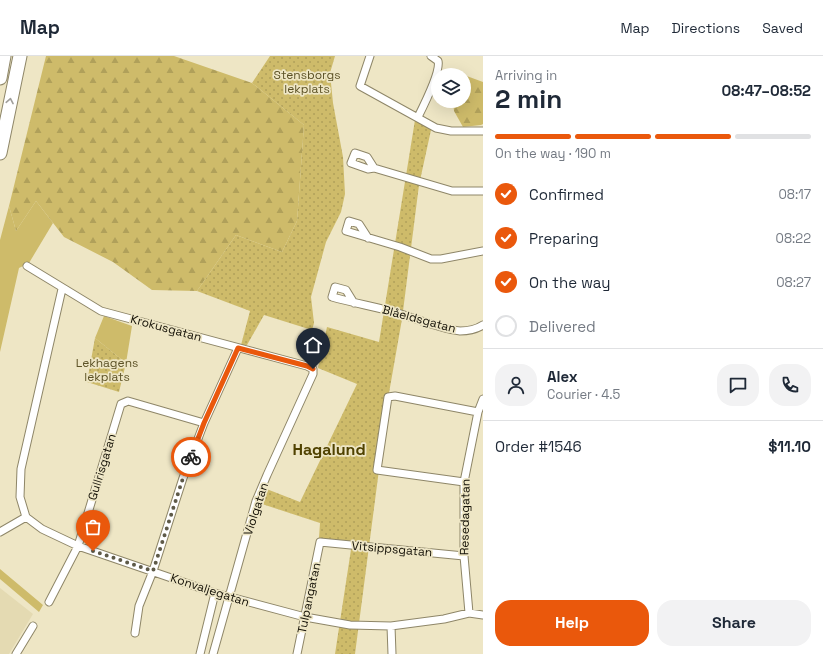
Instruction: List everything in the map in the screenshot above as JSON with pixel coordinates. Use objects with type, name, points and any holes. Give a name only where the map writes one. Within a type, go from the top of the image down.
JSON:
[{"type":"highway","points":[[0,78],[4,56]]},
{"type":"highway","points":[[0,153],[20,56]]},
{"type":"street","points":[[370,56],[360,86],[436,128],[451,132],[483,131]]},
{"type":"street","points":[[418,117],[428,97],[438,69],[438,61],[431,56]]},
{"type":"street","points":[[374,168],[452,191],[483,191]]},
{"type":"street","points":[[368,238],[400,247],[431,259],[441,259],[483,251]]},
{"type":"street","name":"Krokusgatan","points":[[27,266],[62,289],[101,311],[307,366],[313,369]]},
{"type":"street","points":[[0,532],[26,517],[20,497],[21,468],[62,289]]},
{"type":"street","name":"Blåeldsgatan","points":[[354,303],[390,311],[460,331],[477,328],[483,325]]},
{"type":"street","points":[[135,633],[139,606],[153,571],[183,478],[204,423],[238,348]]},
{"type":"street","name":"Violgatan","points":[[213,654],[259,494],[313,374],[313,369]]},
{"type":"street","points":[[464,482],[377,470],[388,397],[395,396],[478,412]]},
{"type":"street","name":"Resedagatan","points":[[469,613],[464,556],[464,482],[478,412],[483,399]]},
{"type":"street","name":"Gullrisgatan","points":[[49,602],[78,546],[121,404],[128,401],[204,423]]},
{"type":"street","name":"Konvaljegatan","points":[[26,517],[42,529],[78,546],[215,593],[305,617],[350,625],[391,626],[444,619],[469,613]]},
{"type":"street","name":"Vitsippsgatan","points":[[320,542],[464,556]]},
{"type":"street","name":"Tulpangatan","points":[[297,654],[320,542]]},
{"type":"street","points":[[200,654],[215,593]]},
{"type":"street","points":[[469,613],[483,615]]},
{"type":"street","points":[[16,654],[33,626]]},
{"type":"street","points":[[391,626],[392,654]]},
{"type":"shaded area","points":[[0,588],[33,614],[9,654],[0,654]]},
{"type":"green space","points":[[46,56],[174,56],[252,83],[304,125],[297,221],[282,252],[236,235],[197,291],[152,290],[113,262],[64,237],[36,201],[16,231],[9,206]]},
{"type":"green space","name":"Stensborgs lekplats","points":[[270,56],[335,56],[330,73],[333,103],[343,157],[345,194],[341,212],[326,242],[311,297],[314,323],[312,330],[264,315],[247,345],[241,345],[250,311],[197,291],[236,235],[282,252],[297,221],[304,125],[252,83]]},
{"type":"green space","points":[[471,78],[483,82],[483,124],[463,127],[454,108],[471,108]]},
{"type":"green space","points":[[415,120],[431,130],[419,185],[402,319],[389,393],[355,654],[335,654],[352,543],[319,538],[320,523],[259,503],[264,488],[300,502],[357,384],[318,368],[327,327],[379,342]]},
{"type":"green space","points":[[36,201],[53,223],[29,263],[19,268],[0,352],[0,240],[9,206],[16,231]]},
{"type":"green space","points":[[104,316],[132,326],[126,363],[95,338]]},
{"type":"green space","name":"Lekhagens lekplats","points":[[95,338],[126,363],[119,392],[87,382]]},
{"type":"green space","points":[[0,569],[43,605],[39,612],[0,579]]},
{"type":"way so far","points":[[93,551],[153,571],[191,457]]},
{"type":"district","name":"Hagalund","points":[[329,449]]},
{"type":"route","points":[[191,457],[204,423],[238,348],[307,366],[313,369]]}]
